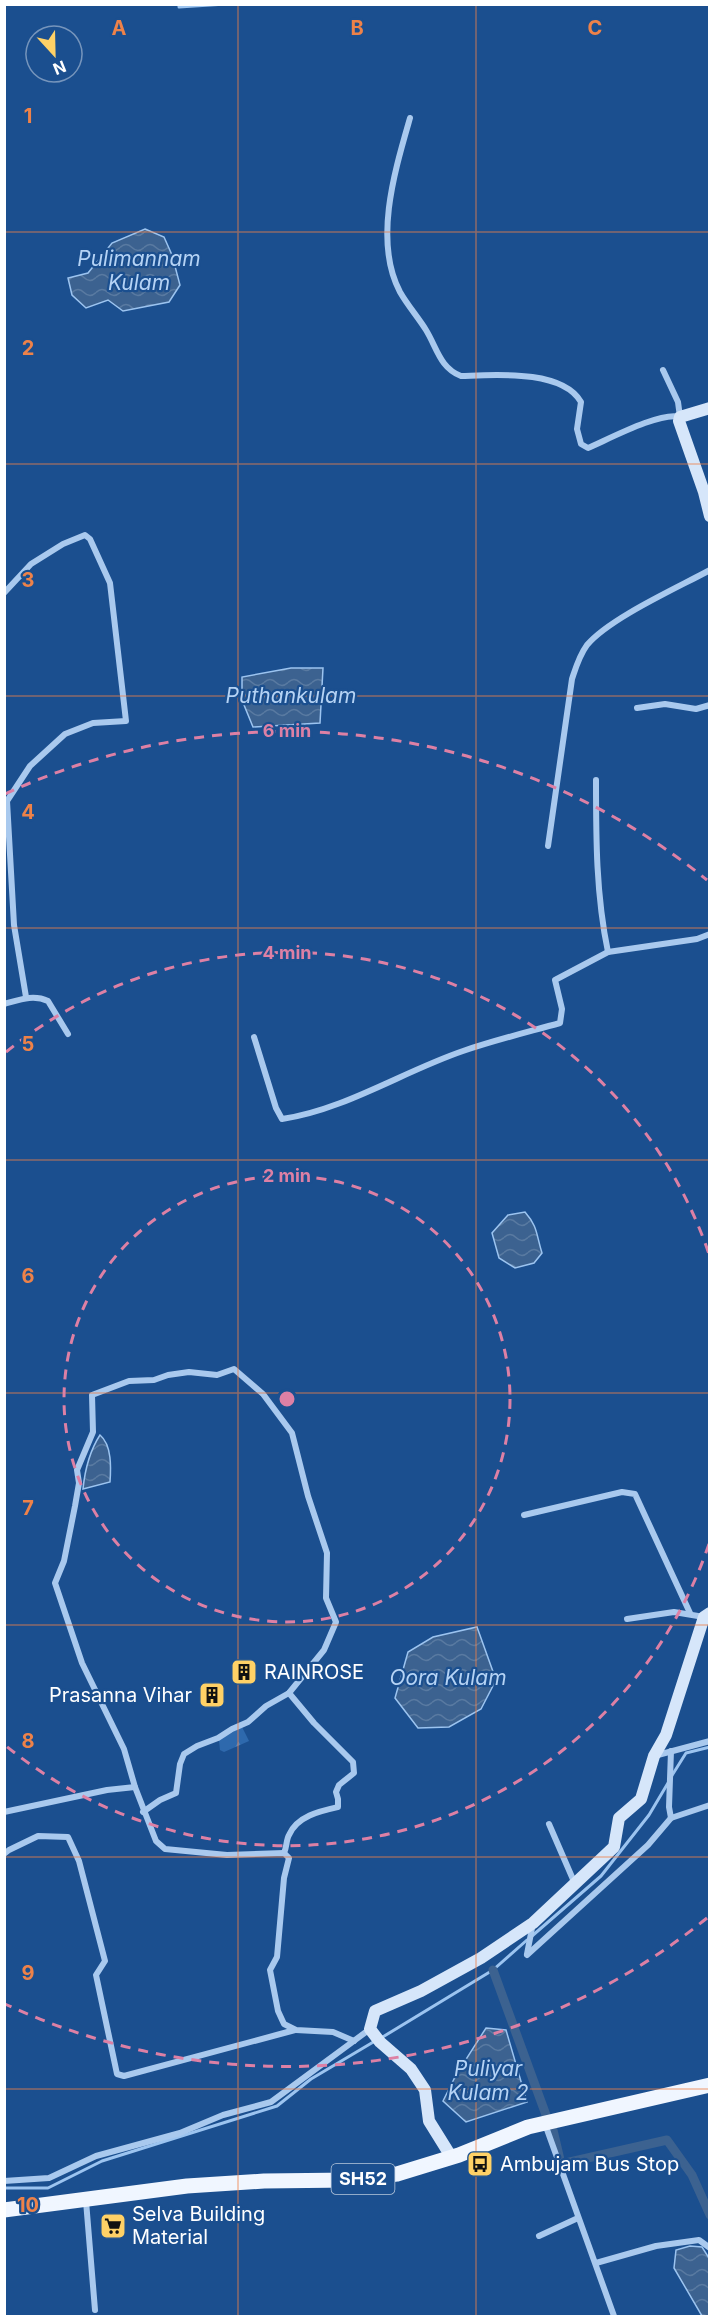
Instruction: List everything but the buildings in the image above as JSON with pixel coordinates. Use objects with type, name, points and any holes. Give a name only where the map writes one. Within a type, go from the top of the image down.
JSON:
[{"type":"main road","name":"SH52","points":[[4,2210],[187,2186],[264,2181],[350,2180],[397,2174],[452,2158],[528,2127],[710,2085]]},
{"type":"street","points":[[410,118],[393,174],[386,250],[400,292],[426,330],[444,365],[453,373],[462,376],[536,377],[565,387],[580,399],[578,435],[581,444],[588,448],[635,426],[710,408]]},
{"type":"street","points":[[663,370],[678,402],[679,421],[710,516]]},
{"type":"street","points":[[4,593],[32,564],[55,549],[85,535],[90,539],[110,583],[126,721],[93,723],[65,734],[30,766],[7,801],[14,925],[26,997]]},
{"type":"street","points":[[548,846],[572,679],[578,660],[588,644],[615,622],[710,570]]},
{"type":"street","points":[[637,708],[665,704],[696,709],[710,705]]},
{"type":"street","points":[[596,780],[596,854],[600,914],[608,952]]},
{"type":"street","points":[[254,1037],[276,1108],[282,1119],[299,1116],[367,1091],[462,1051],[560,1023],[562,1009],[555,980],[608,952],[697,939],[710,934]]},
{"type":"street","points":[[4,1004],[26,997],[43,999],[48,1002],[68,1034]]},
{"type":"street","points":[[143,1812],[160,1800],[176,1793],[183,1755],[248,1722],[266,1706],[289,1693],[324,1650],[336,1622],[326,1598],[325,1547],[308,1496],[292,1433],[263,1394],[234,1369],[217,1375],[189,1372],[154,1380],[129,1381],[92,1395],[93,1432],[76,1470],[79,1483],[64,1561],[55,1583],[82,1663],[124,1749],[143,1812],[156,1841],[165,1849],[227,1855],[284,1853],[289,1858],[284,1878],[277,1957],[270,1970],[270,1978],[278,2011],[284,2024],[296,2030]]},
{"type":"street","points":[[524,1515],[622,1492],[635,1494],[690,1613]]},
{"type":"street","points":[[4,2181],[49,2178],[96,2156],[180,2133],[223,2115],[271,2102],[370,2029],[375,2011],[421,1991],[482,1958],[533,1923],[614,1847],[619,1818],[641,1799],[654,1756],[666,1734],[707,1615],[674,1612],[627,1619]]},
{"type":"street","points":[[284,1853],[288,1845],[288,1835],[308,1815],[338,1807],[339,1799],[336,1792],[339,1785],[354,1773],[354,1762],[314,1723],[289,1693]]},
{"type":"street","points":[[654,1756],[710,1741]]},
{"type":"street","points":[[671,1751],[669,1807],[671,1818]]},
{"type":"street","points":[[4,1812],[42,1806],[108,1790],[135,1787]]},
{"type":"street","points":[[533,1923],[527,1955],[648,1845],[671,1818],[710,1805]]},
{"type":"street","points":[[549,1824],[575,1885]]},
{"type":"street","points":[[4,1854],[38,1836],[68,1837],[79,1861],[105,1961],[96,1975],[117,2074],[124,2076],[296,2030],[333,2032],[354,2041]]},
{"type":"street","points":[[370,2029],[380,2042],[411,2069],[425,2090],[429,2121],[452,2158]]},
{"type":"street","points":[[545,2123],[614,2316]]},
{"type":"street","points":[[86,2200],[95,2310]]},
{"type":"street","points":[[539,2236],[578,2218]]},
{"type":"street","points":[[596,2263],[656,2246],[699,2240],[710,2248]]},
{"type":"green space","points":[[242,1727],[249,1741],[224,1752],[220,1750],[219,1740]]},
{"type":"water","name":"Pulimannam Kulam","points":[[145,229],[164,237],[172,255],[180,285],[169,302],[123,311],[108,300],[86,308],[72,295],[68,278],[88,273],[112,243]]},
{"type":"water","name":"Puthankulam","points":[[291,668],[323,668],[320,723],[253,727],[242,700],[242,677]]},
{"type":"water","points":[[525,1212],[535,1227],[542,1253],[534,1263],[515,1268],[499,1258],[492,1233],[508,1215]]},
{"type":"water","points":[[100,1435],[109,1451],[110,1482],[83,1489],[88,1461]]},
{"type":"water","name":"Oora Kulam","points":[[477,1627],[496,1680],[481,1709],[449,1727],[418,1728],[395,1698],[408,1652],[433,1637]]},
{"type":"water","name":"Puliyar Kulam 2","points":[[486,2028],[506,2030],[527,2102],[466,2122],[443,2101],[456,2075]]},
{"type":"water","points":[[690,2246],[702,2247],[709,2258],[709,2316],[702,2316],[674,2268],[676,2250]]},
{"type":"waterway","points":[[179,4],[179,7],[226,4]]},
{"type":"waterway","points":[[671,1777],[686,1753],[710,1747]]},
{"type":"waterway","points":[[532,1936],[601,1876],[649,1815],[668,1783]]},
{"type":"waterway","points":[[381,2038],[493,1970],[527,1940]]},
{"type":"waterway","points":[[493,1970],[546,2115]]},
{"type":"waterway","points":[[4,2188],[48,2188],[102,2161],[277,2106],[311,2079],[375,2041]]},
{"type":"waterway","points":[[553,2130],[561,2164],[667,2140],[692,2175],[710,2215]]},
{"type":"place","name":"RAINROSE","points":[[244,1672]]},
{"type":"place","name":"Prasanna Vihar","points":[[212,1695]]},
{"type":"place","name":"Ambujam Bus Stop","points":[[480,2164]]},
{"type":"place","name":"Selva Building Material","points":[[113,2226]]}]
